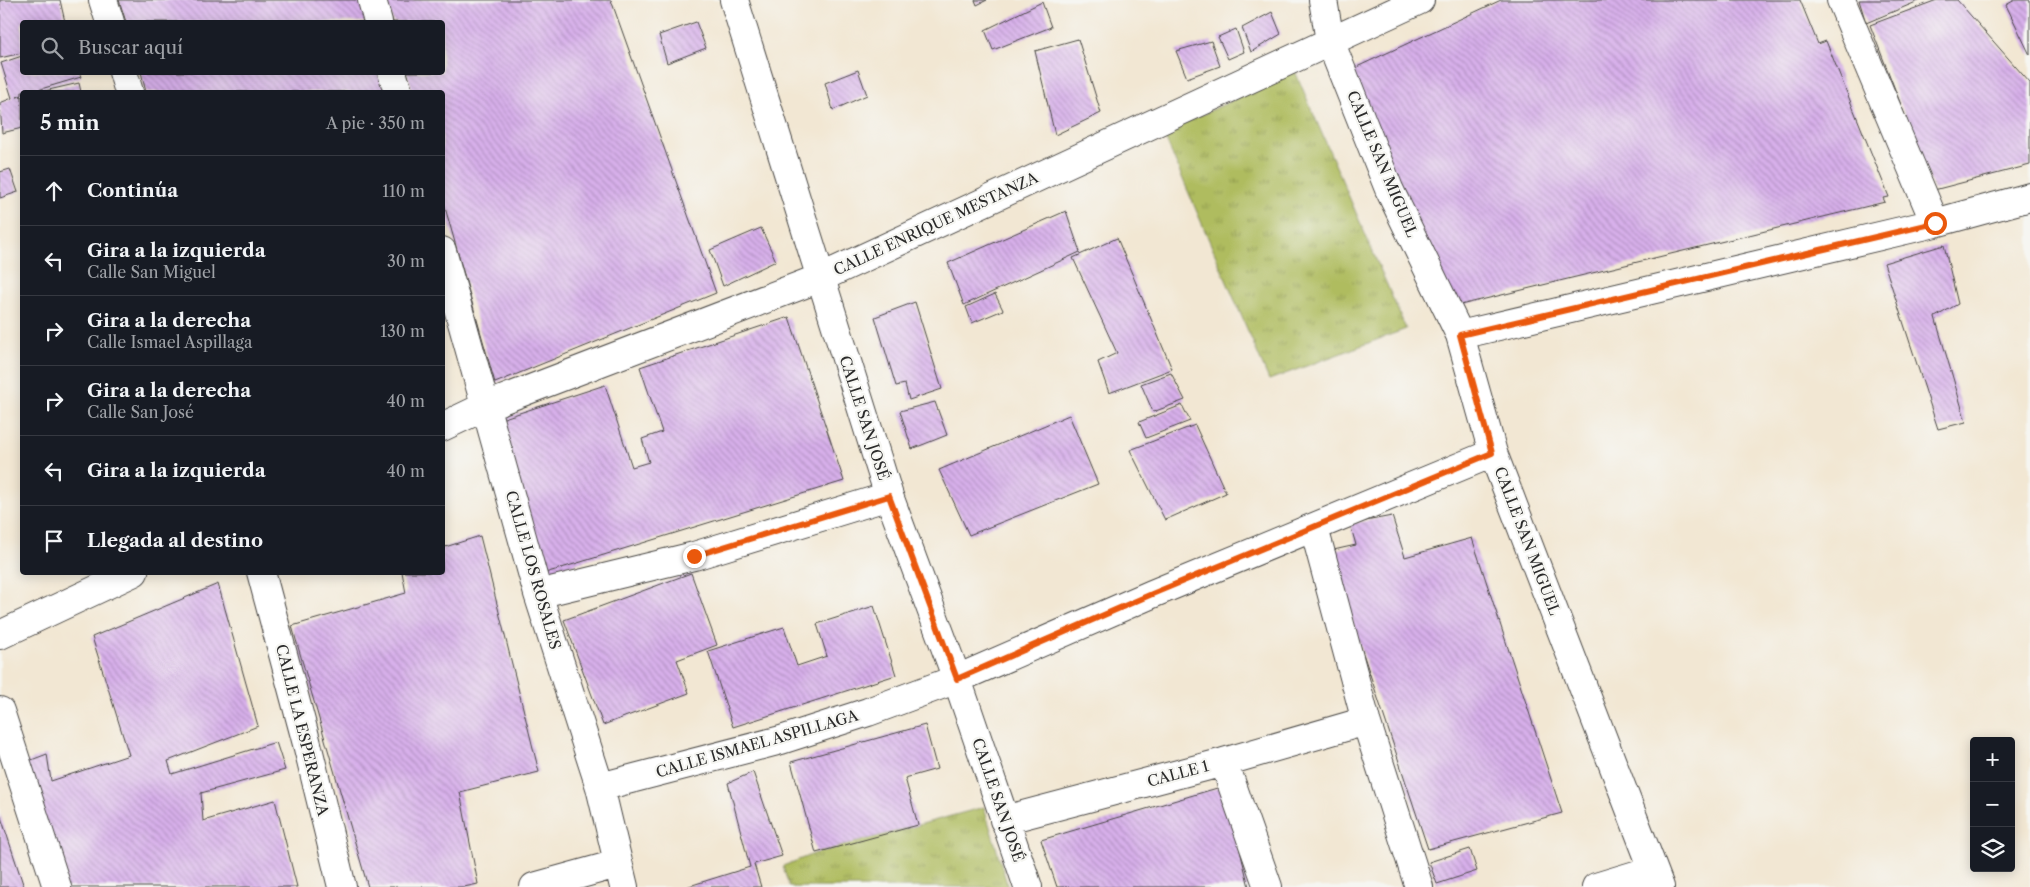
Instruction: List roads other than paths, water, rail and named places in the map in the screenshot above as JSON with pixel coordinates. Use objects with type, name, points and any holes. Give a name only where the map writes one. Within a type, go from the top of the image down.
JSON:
[{"type":"street","points":[[103,0],[109,20]]},
{"type":"street","points":[[372,0],[377,20]]},
{"type":"street","name":"CALLE SAN JOSÉ","points":[[734,0],[889,496],[957,679],[1028,887]]},
{"type":"street","name":"CALLE SAN MIGUEL","points":[[1324,0],[1330,41],[1389,189],[1460,335],[1492,453],[1656,878]]},
{"type":"street","name":"CALLE ENRIQUE MESTANZA","points":[[445,426],[486,406],[820,278],[1420,0]]},
{"type":"street","points":[[1841,0],[1935,223]]},
{"type":"street","points":[[124,75],[128,90]]},
{"type":"street","points":[[393,75],[397,90]]},
{"type":"street","points":[[1460,335],[1935,223],[2030,197]]},
{"type":"street","name":"CALLE LOS ROSALES","points":[[445,262],[538,594],[600,787],[621,876]]},
{"type":"street","name":"CALLE ISMAEL ASPILLAGA","points":[[600,787],[781,740],[868,712],[957,679],[1152,594],[1492,453]]},
{"type":"street","points":[[538,594],[694,556],[889,496]]},
{"type":"street","points":[[1314,528],[1366,721],[1419,887]]},
{"type":"street","points":[[0,635],[128,575]]},
{"type":"street","name":"CALLE LA ESPERANZA","points":[[262,575],[307,744],[342,887]]},
{"type":"street","points":[[0,711],[57,887]]},
{"type":"street","points":[[1224,762],[1366,721]]},
{"type":"street","name":"CALLE 1","points":[[1004,820],[1224,762],[1268,887]]},
{"type":"street","points":[[534,887],[621,876]]},
{"type":"street","points":[[1596,887],[1656,878]]}]
